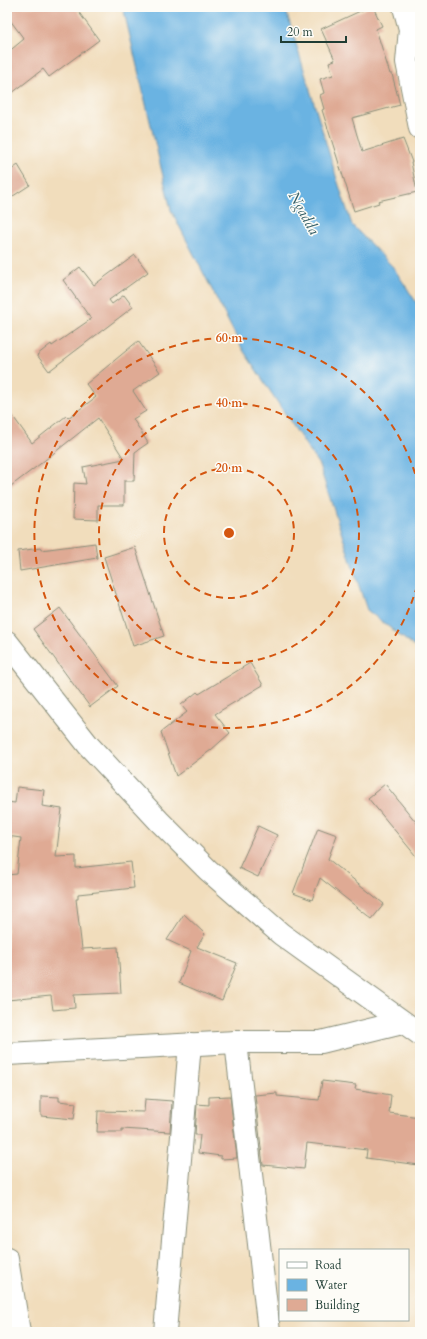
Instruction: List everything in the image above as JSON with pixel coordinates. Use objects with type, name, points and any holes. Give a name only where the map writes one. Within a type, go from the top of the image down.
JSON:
[{"type":"street","points":[[404,7],[410,30],[407,62],[420,128]]},
{"type":"street","points":[[7,642],[89,746],[159,821],[208,870],[281,934],[420,1034]]},
{"type":"street","points":[[7,1054],[236,1042],[321,1042],[402,1022]]},
{"type":"street","points":[[236,1042],[269,1332]]},
{"type":"street","points":[[165,1332],[190,1044]]},
{"type":"street","points":[[7,1259],[20,1332]]},
{"type":"water","name":"Ngadda","points":[[123,7],[285,7],[352,225],[393,267],[420,308],[420,651],[367,610],[319,465],[243,350],[171,210]]},
{"type":"building","points":[[7,7],[75,7],[99,40],[49,77],[43,69],[7,97],[7,53],[24,39],[7,16]]},
{"type":"building","points":[[369,7],[373,7],[382,26],[376,29],[390,74],[392,74],[400,105],[352,118],[362,152],[403,139],[412,162],[417,192],[378,201],[379,203],[354,211],[322,110],[324,109],[320,95],[324,93],[320,79],[333,75],[329,62],[335,60],[321,29]]},
{"type":"building","points":[[18,165],[30,185],[7,200],[7,173]]},
{"type":"building","points":[[135,255],[148,272],[109,300],[112,304],[124,295],[133,307],[49,371],[37,355],[51,344],[52,346],[91,319],[63,280],[80,267],[94,285]]},
{"type":"building","points":[[138,341],[160,372],[133,391],[146,411],[133,419],[148,443],[135,452],[134,481],[124,481],[124,505],[98,505],[98,520],[73,519],[74,483],[86,484],[83,467],[124,459],[98,418],[7,489],[7,408],[32,443],[66,416],[68,418],[96,397],[86,384]]},
{"type":"building","points":[[95,543],[97,558],[20,571],[18,551],[41,548],[41,550]]},
{"type":"building","points":[[135,547],[164,636],[133,646],[104,557]]},
{"type":"building","points":[[60,608],[118,686],[90,707],[33,629]]},
{"type":"building","points":[[250,663],[263,685],[215,714],[230,733],[211,750],[176,776],[161,732],[187,712],[181,705],[197,692],[199,694]]},
{"type":"building","points":[[385,784],[420,827],[420,861],[368,798]]},
{"type":"building","points":[[17,787],[44,790],[42,806],[62,809],[56,857],[76,856],[76,868],[131,862],[134,888],[78,894],[78,899],[76,899],[82,949],[118,947],[121,993],[74,995],[75,1008],[53,1010],[51,996],[7,1000],[7,875],[17,874],[21,838],[7,836],[7,802],[15,803]]},
{"type":"building","points":[[258,826],[277,835],[258,877],[239,868]]},
{"type":"building","points":[[318,828],[337,835],[328,859],[384,904],[372,919],[320,878],[312,900],[293,893]]},
{"type":"building","points":[[184,914],[205,934],[197,947],[237,963],[222,1001],[179,983],[191,951],[167,940]]},
{"type":"building","points":[[322,1081],[356,1085],[355,1089],[391,1095],[389,1113],[420,1117],[419,1165],[366,1158],[367,1150],[307,1143],[304,1169],[263,1165],[255,1095],[277,1093],[277,1096],[319,1100]]},
{"type":"building","points":[[41,1096],[59,1097],[59,1101],[76,1103],[74,1119],[41,1116]]},
{"type":"building","points":[[230,1096],[237,1158],[221,1159],[221,1156],[198,1153],[200,1135],[195,1135],[197,1104],[209,1105],[209,1097]]},
{"type":"building","points":[[145,1099],[172,1101],[170,1132],[122,1129],[122,1132],[97,1132],[98,1111],[144,1112]]}]
